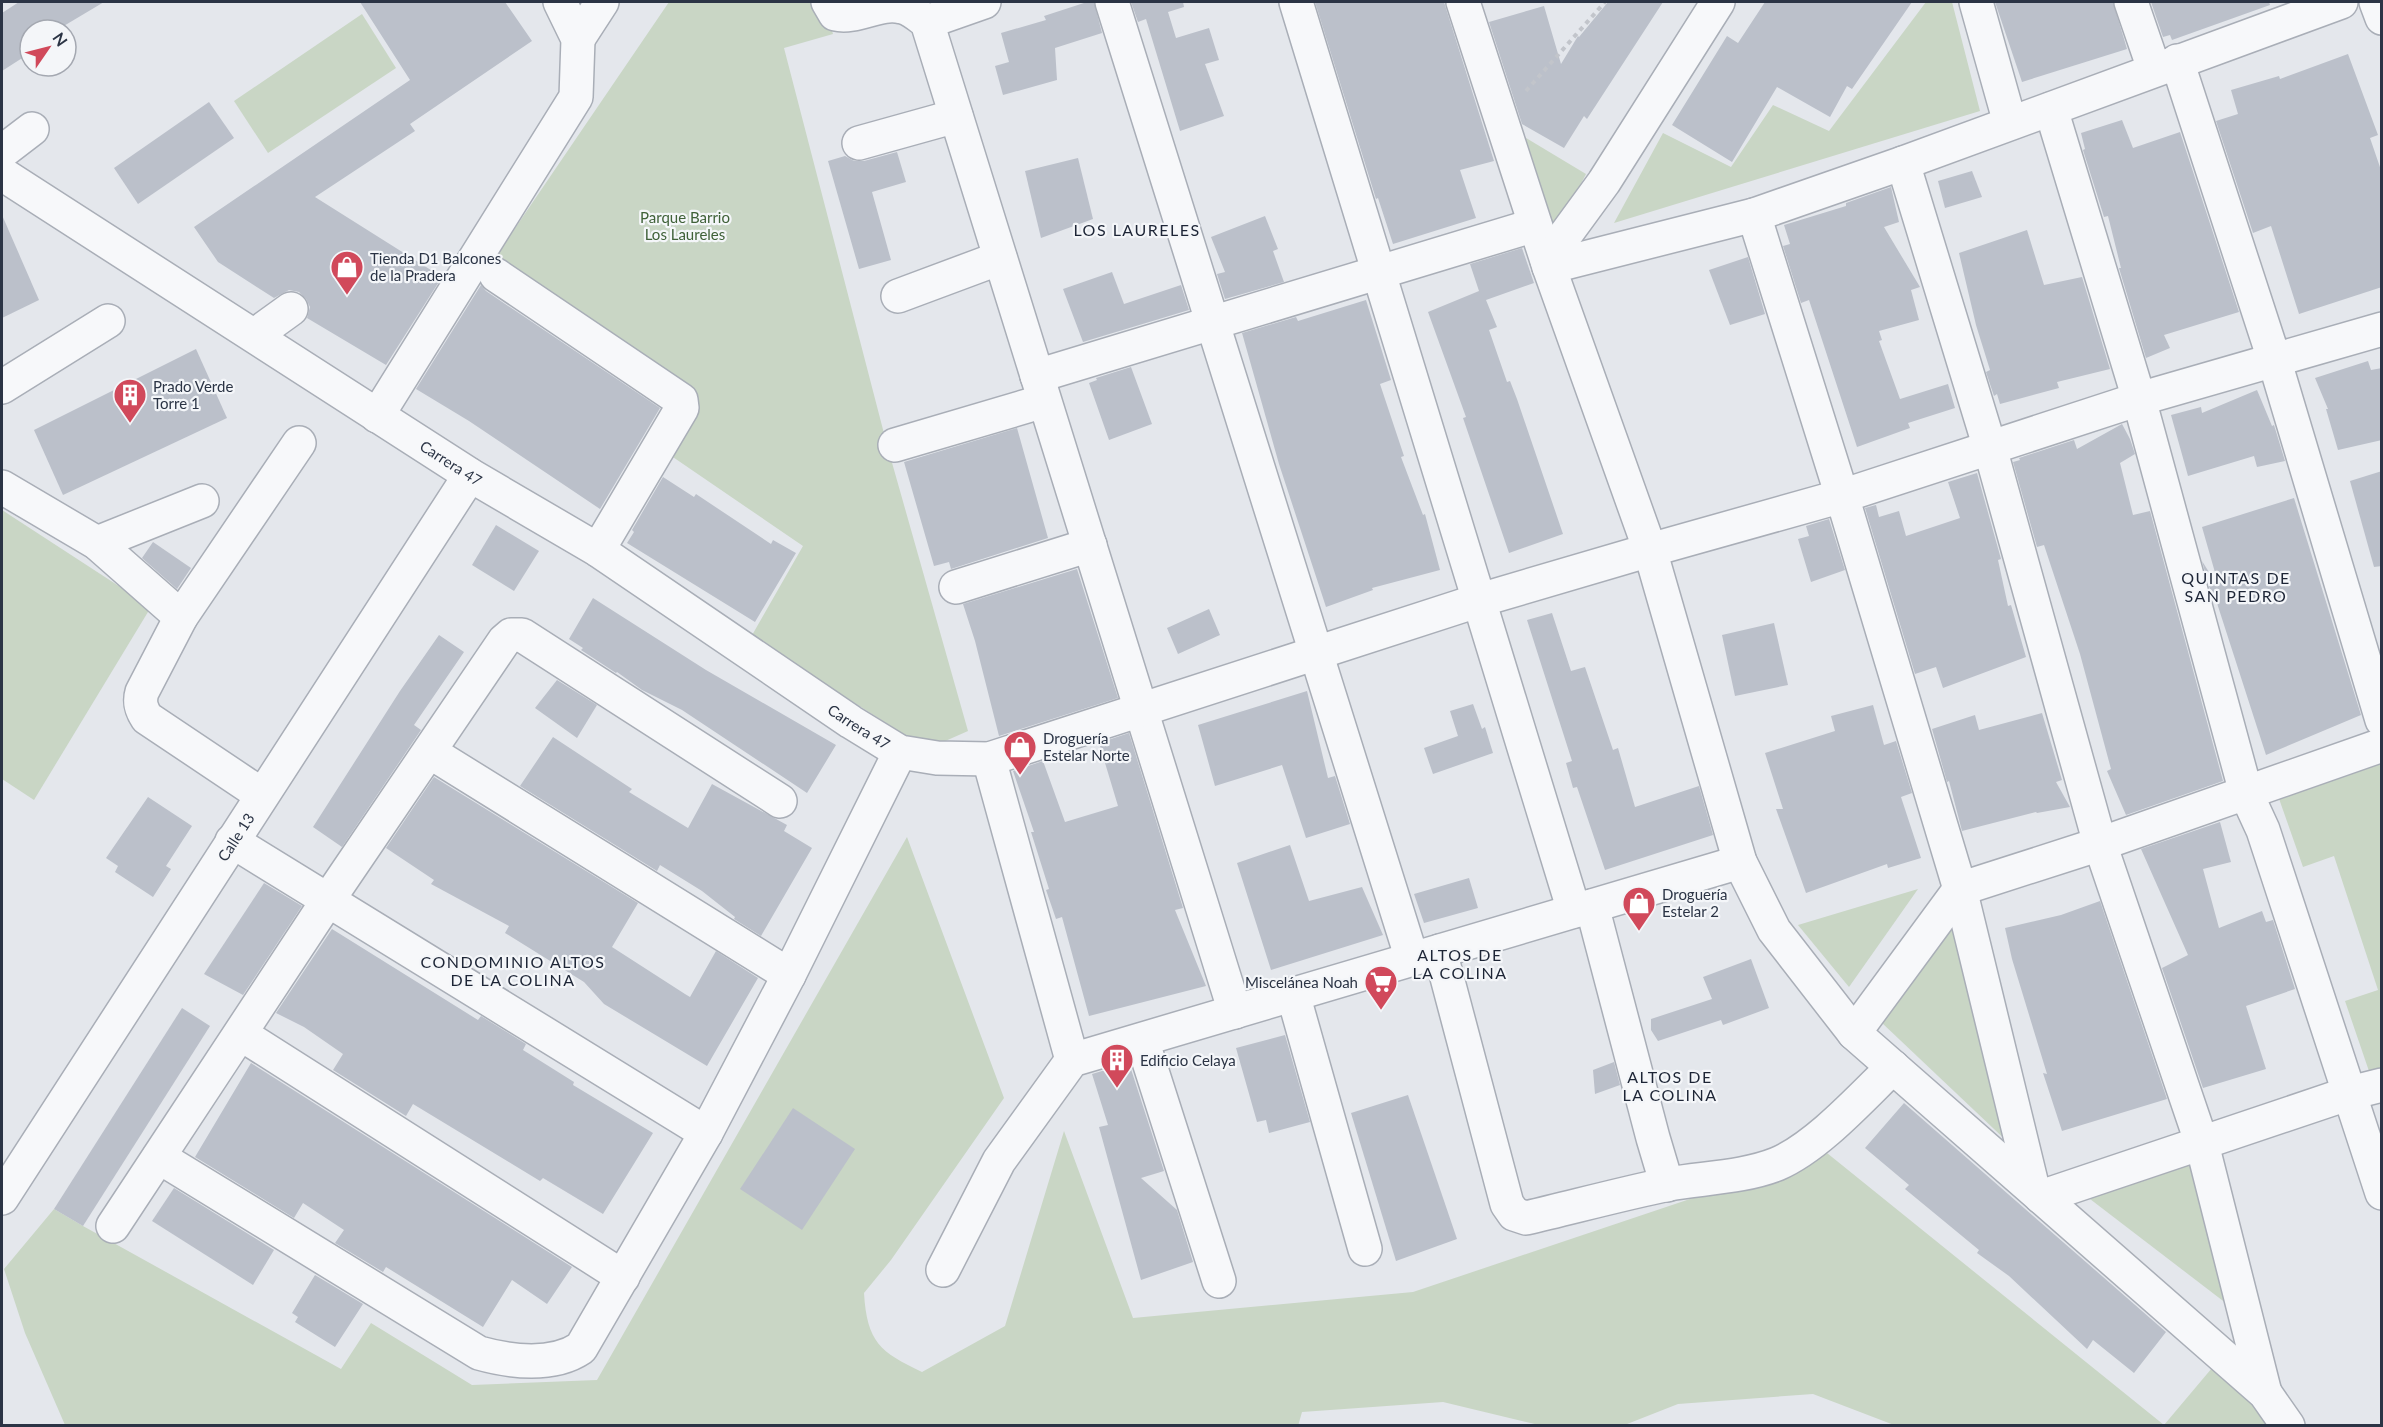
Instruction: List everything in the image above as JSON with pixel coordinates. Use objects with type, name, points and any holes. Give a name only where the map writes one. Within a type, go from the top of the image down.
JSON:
[{"type":"street","points":[[377,416],[576,97],[578,39],[560,2]]},
{"type":"street","points":[[578,39],[602,2]]},
{"type":"street","points":[[828,2],[835,14],[845,16],[886,5],[904,7],[927,22],[1235,1012]]},
{"type":"street","points":[[927,22],[984,2]]},
{"type":"street","points":[[1112,2],[1211,323],[1317,653],[1426,955],[1507,1204],[1514,1214],[1526,1218],[1667,1185],[1777,1164],[1799,1152],[1827,1129],[1893,1067]]},
{"type":"street","points":[[1296,2],[1480,600],[1583,909],[1667,1185]]},
{"type":"street","points":[[1463,2],[1548,264],[1650,550],[1740,862],[1774,930],[1854,1033],[2265,1393],[2288,1425]]},
{"type":"street","points":[[1548,264],[1605,182],[1718,2]]},
{"type":"street","points":[[1976,2],[2010,123]]},
{"type":"street","points":[[2131,2],[2166,65],[2274,359],[2382,720]]},
{"type":"street","points":[[1548,264],[1754,215],[2050,109],[2166,65],[2298,9],[2341,2]]},
{"type":"street","points":[[2376,2],[2382,18]]},
{"type":"street","points":[[2050,109],[2139,399],[2246,793],[2264,830],[2382,1193]]},
{"type":"street","points":[[859,143],[956,116]]},
{"type":"street","points":[[2,152],[32,129]]},
{"type":"street","points":[[1903,163],[1990,448],[2100,844],[2202,1144],[2265,1393]]},
{"type":"street","name":"Carrera 47","points":[[2,174],[470,475],[598,550],[851,722],[900,752]]},
{"type":"street","points":[[1754,215],[1842,496],[1960,889],[2037,1193]]},
{"type":"street","points":[[895,445],[1211,323],[1535,225]]},
{"type":"street","points":[[898,296],[1000,258]]},
{"type":"street","points":[[496,275],[681,400],[682,408],[598,550]]},
{"type":"street","points":[[255,335],[291,309]]},
{"type":"street","points":[[2,387],[108,321]]},
{"type":"street","points":[[159,1156],[479,1353],[502,1360],[558,1359],[569,1356],[581,1348],[706,1133],[789,975],[900,752],[937,758],[989,759],[1480,600],[1842,496],[2139,399],[2382,329]]},
{"type":"street","points":[[262,795],[153,722],[143,712],[140,698],[181,617],[299,443]]},
{"type":"street","name":"Calle 13","points":[[2,1198],[470,475]]},
{"type":"street","points":[[2,487],[97,543],[181,617]]},
{"type":"street","points":[[97,543],[202,501]]},
{"type":"street","points":[[957,586],[1090,545]]},
{"type":"street","points":[[112,1226],[328,900],[504,641],[511,635],[522,635],[780,801]]},
{"type":"street","points":[[1854,1033],[1960,889],[2100,844],[2382,745]]},
{"type":"street","points":[[430,752],[789,975]]},
{"type":"street","points":[[989,759],[1072,1060]]},
{"type":"street","points":[[232,841],[706,1133]]},
{"type":"street","points":[[943,1270],[999,1161],[1072,1060],[1740,862]]},
{"type":"street","points":[[1293,994],[1365,1249]]},
{"type":"street","points":[[241,1034],[623,1277]]},
{"type":"street","points":[[1142,1040],[1219,1281]]},
{"type":"street","points":[[2037,1193],[2202,1144],[2350,1093],[2382,1085]]},
{"type":"path","points":[[1522,94],[1605,2]]},
{"type":"green space","name":"Parque Barrio Los Laureles","points":[[669,2],[823,2],[833,34],[784,48],[887,445],[968,731],[934,746],[905,735],[751,637],[803,546],[667,453],[692,403],[490,265]]},
{"type":"green space","points":[[1926,2],[1952,2],[1980,111],[1614,223],[1663,133],[1731,167],[1773,105],[1829,131]]},
{"type":"green space","points":[[362,14],[396,68],[268,153],[234,101]]},
{"type":"green space","points":[[1521,135],[1586,174],[1553,238]]},
{"type":"green space","points":[[2,510],[151,607],[34,800],[2,779]]},
{"type":"green space","points":[[2381,758],[2381,1074],[2371,1077],[2345,1001],[2378,990],[2334,856],[2303,867],[2277,793]]},
{"type":"green space","points":[[907,837],[1004,1098],[891,1260],[864,1293],[868,1323],[878,1343],[896,1358],[922,1372],[1005,1326],[1064,1131],[1133,1318],[1413,1292],[1827,1153],[2164,1425],[1894,1425],[1813,1394],[1678,1404],[1622,1426],[1539,1425],[1443,1402],[1302,1412],[1298,1426],[65,1425],[25,1333],[4,1269],[54,1209],[341,1369],[371,1323],[472,1385],[597,1380]]},
{"type":"green space","points":[[1918,889],[1849,987],[1798,925]]},
{"type":"green space","points":[[1955,913],[2013,1147],[1881,1022]]},
{"type":"green space","points":[[2191,1162],[2231,1307],[2090,1199]]},
{"type":"green space","points":[[2212,1368],[2275,1425],[2164,1425]]},
{"type":"building","points":[[19,2],[104,2],[77,18],[18,18],[18,61],[2,71],[2,13]]},
{"type":"building","points":[[360,2],[505,2],[532,41],[410,124],[415,131],[315,197],[442,277],[386,365],[307,318],[310,307],[299,292],[289,290],[274,298],[218,262],[194,227],[410,80]]},
{"type":"building","points":[[1087,2],[1094,2],[1102,33],[1055,48],[1057,80],[1003,95],[995,66],[1009,62],[1001,33],[1046,20],[1044,16]]},
{"type":"building","points":[[1131,2],[1183,2],[1184,7],[1168,12],[1176,38],[1209,28],[1219,60],[1205,64],[1224,116],[1180,131],[1146,19],[1138,22]]},
{"type":"building","points":[[1315,2],[1444,2],[1494,161],[1460,170],[1476,218],[1393,244],[1378,198],[1376,199]]},
{"type":"building","points":[[1608,2],[1663,2],[1587,119],[1584,116],[1564,148],[1522,124],[1489,22],[1544,6],[1561,64],[1578,36]]},
{"type":"building","points":[[1765,2],[1912,2],[1852,89],[1847,86],[1830,117],[1777,87],[1732,162],[1672,125],[1727,36],[1738,43]]},
{"type":"building","points":[[1995,2],[2113,2],[2127,49],[2022,82]]},
{"type":"building","points":[[2151,2],[2269,2],[2270,5],[2172,40],[2170,35],[2163,37]]},
{"type":"building","points":[[2348,54],[2378,135],[2370,138],[2382,173],[2382,287],[2299,314],[2271,226],[2253,233],[2216,121],[2238,114],[2231,90],[2279,76],[2280,79]]},
{"type":"building","points":[[209,102],[234,138],[138,204],[114,168]]},
{"type":"building","points":[[2122,120],[2133,148],[2180,132],[2239,312],[2164,335],[2170,348],[2146,358],[2119,268],[2121,268],[2108,216],[2104,217],[2083,150],[2085,149],[2081,133]]},
{"type":"building","points":[[897,152],[906,182],[872,192],[891,260],[859,269],[828,161],[845,156],[854,161],[864,161]]},
{"type":"building","points":[[1078,158],[1093,219],[1041,238],[1025,171]]},
{"type":"building","points":[[1972,171],[1982,197],[1945,208],[1938,181]]},
{"type":"building","points":[[1891,187],[1899,222],[1884,227],[1920,287],[1911,290],[1919,320],[1879,331],[1882,340],[1879,341],[1900,399],[1948,384],[1955,408],[1908,423],[1910,428],[1857,447],[1809,300],[1801,303],[1783,246],[1790,244],[1784,225],[1846,206],[1846,203]]},
{"type":"building","points":[[2,215],[39,300],[2,318]]},
{"type":"building","points":[[1265,216],[1278,249],[1273,251],[1284,282],[1225,299],[1217,274],[1225,272],[1211,237]]},
{"type":"building","points":[[2027,230],[2044,285],[2082,277],[2110,369],[2057,382],[2059,388],[2000,404],[1997,394],[1994,396],[1986,372],[1990,370],[1976,325],[1959,253]]},
{"type":"building","points":[[1522,248],[1534,283],[1486,300],[1497,327],[1489,330],[1507,382],[1510,381],[1517,399],[1563,534],[1509,553],[1463,418],[1466,417],[1428,312],[1479,291],[1470,264]]},
{"type":"building","points":[[1748,257],[1765,314],[1730,325],[1709,270]]},
{"type":"building","points":[[1112,272],[1124,304],[1181,285],[1189,310],[1083,342],[1063,289]]},
{"type":"building","points":[[481,285],[486,291],[660,408],[600,509],[469,421],[416,389]]},
{"type":"building","points":[[1366,300],[1391,380],[1380,384],[1404,456],[1401,457],[1423,515],[1425,514],[1440,570],[1372,588],[1373,590],[1326,607],[1279,464],[1242,333],[1296,317],[1298,321]]},
{"type":"building","name":"Prado Verde Torre 1","points":[[196,349],[227,418],[63,495],[34,430]]},
{"type":"building","points":[[2368,361],[2371,370],[2382,368],[2382,440],[2338,450],[2326,409],[2328,409],[2315,378]]},
{"type":"building","points":[[1131,367],[1152,424],[1109,440],[1089,383],[1097,380],[1096,378]]},
{"type":"building","points":[[2257,390],[2272,426],[2274,425],[2285,461],[2257,467],[2254,456],[2188,476],[2171,415],[2201,407],[2202,413]]},
{"type":"building","points":[[2122,424],[2135,454],[2120,463],[2133,515],[2150,511],[2223,781],[2126,815],[2107,771],[2111,769],[2080,654],[2044,545],[2037,547],[2013,462],[2074,440],[2077,449]]},
{"type":"building","points":[[1017,428],[1048,538],[951,569],[949,562],[934,566],[904,462]]},
{"type":"building","points":[[2382,471],[2382,566],[2374,567],[2350,481]]},
{"type":"building","points":[[1977,473],[2001,559],[1998,560],[2008,606],[2011,605],[2026,657],[1943,688],[1936,667],[1915,674],[1865,508],[1876,505],[1879,517],[1899,511],[1906,536],[1960,518],[1948,482]]},
{"type":"building","points":[[663,477],[694,497],[696,494],[771,544],[773,540],[796,553],[755,622],[627,543],[634,532],[632,530]]},
{"type":"building","points":[[2294,498],[2361,715],[2266,755],[2215,597],[2212,597],[2202,561],[2212,577],[2216,576],[2202,527]]},
{"type":"building","points":[[1829,519],[1845,570],[1811,582],[1798,539],[1809,536],[1806,526]]},
{"type":"building","points":[[496,525],[539,551],[514,591],[472,565]]},
{"type":"building","points":[[153,542],[191,568],[177,589],[142,558]]},
{"type":"building","points":[[1077,569],[1118,698],[999,736],[975,641],[963,604]]},
{"type":"building","points":[[593,598],[706,670],[836,745],[807,793],[682,710],[642,690],[581,650],[583,648],[569,639]]},
{"type":"building","points":[[1209,609],[1220,635],[1178,654],[1167,628]]},
{"type":"building","points":[[1552,613],[1571,671],[1585,667],[1613,750],[1618,748],[1635,807],[1699,786],[1713,835],[1605,870],[1577,787],[1573,788],[1566,763],[1572,761],[1527,620]]},
{"type":"building","points":[[1774,623],[1788,685],[1735,696],[1722,635]]},
{"type":"building","points":[[439,635],[464,652],[414,725],[421,730],[342,847],[313,827],[400,691]]},
{"type":"building","points":[[557,680],[597,705],[577,738],[535,708]]},
{"type":"building","points":[[1307,691],[1328,778],[1335,776],[1350,824],[1306,838],[1282,765],[1215,786],[1198,725]]},
{"type":"building","points":[[1473,704],[1482,729],[1485,727],[1493,753],[1433,774],[1424,748],[1458,736],[1450,711]]},
{"type":"building","points":[[1873,705],[1884,745],[1896,741],[1912,793],[1901,797],[1921,858],[1888,868],[1887,864],[1806,893],[1776,809],[1783,809],[1765,753],[1835,731],[1831,716]]},
{"type":"building","points":[[2042,713],[2062,780],[2056,782],[2070,807],[2036,812],[1962,831],[1932,729],[1975,715],[1979,730]]},
{"type":"building","points":[[1129,733],[1183,908],[1175,910],[1206,986],[1089,1016],[1062,917],[1056,919],[1046,890],[1049,889],[1031,832],[1034,832],[1013,771],[1043,761],[1065,822],[1118,806],[1099,743]]},
{"type":"building","points":[[553,737],[632,789],[629,792],[688,828],[712,784],[787,825],[784,831],[812,848],[761,936],[734,919],[735,917],[702,891],[660,865],[657,871],[520,786]]},
{"type":"building","points":[[434,777],[638,903],[612,947],[685,994],[690,997],[716,951],[758,978],[707,1066],[604,1004],[584,982],[505,933],[509,926],[431,884],[434,880],[386,848]]},
{"type":"building","points":[[148,797],[192,826],[166,866],[171,869],[153,897],[115,872],[118,866],[106,858]]},
{"type":"building","points":[[2220,822],[2231,862],[2203,869],[2219,928],[2262,911],[2266,922],[2273,920],[2295,989],[2246,1006],[2266,1069],[2203,1088],[2162,968],[2188,955],[2141,849]]},
{"type":"building","points":[[1290,845],[1309,901],[1362,887],[1383,935],[1271,970],[1237,863]]},
{"type":"building","points":[[1469,878],[1478,908],[1424,923],[1414,894]]},
{"type":"building","points":[[264,883],[302,906],[243,995],[204,974]]},
{"type":"building","points":[[2100,901],[2167,1099],[2062,1131],[2043,1073],[2047,1074],[2012,959],[2005,928],[2061,915]]},
{"type":"building","points":[[332,929],[478,1020],[481,1016],[526,1044],[523,1050],[574,1082],[573,1085],[653,1133],[603,1214],[543,1178],[540,1181],[413,1104],[406,1116],[333,1070],[343,1054],[304,1027],[276,1013]]},
{"type":"building","points":[[1751,959],[1769,1008],[1723,1025],[1721,1020],[1658,1041],[1651,1030],[1651,1019],[1712,999],[1703,977]]},
{"type":"building","points":[[182,1008],[210,1026],[83,1226],[54,1209]]},
{"type":"building","points":[[1285,1035],[1310,1122],[1269,1133],[1266,1120],[1257,1122],[1236,1048]]},
{"type":"building","points":[[1614,1062],[1620,1085],[1595,1094],[1593,1070]]},
{"type":"building","points":[[251,1063],[572,1267],[547,1304],[512,1280],[483,1327],[386,1267],[383,1272],[335,1243],[344,1230],[303,1203],[294,1218],[195,1157]]},
{"type":"building","points":[[1129,1063],[1164,1171],[1141,1178],[1177,1210],[1193,1262],[1141,1280],[1099,1127],[1108,1125],[1092,1074]]},
{"type":"building","points":[[1408,1095],[1457,1239],[1396,1261],[1351,1113]]},
{"type":"building","points":[[1904,1103],[2166,1332],[2134,1373],[2093,1340],[2087,1349],[2009,1276],[1977,1253],[1979,1250],[1905,1189],[1909,1185],[1865,1148]]},
{"type":"building","points":[[793,1108],[855,1149],[802,1230],[740,1189]]},
{"type":"building","points":[[174,1188],[274,1250],[253,1285],[152,1221]]},
{"type":"building","points":[[315,1275],[363,1304],[335,1347],[295,1322],[298,1317],[292,1313]]},
{"type":"place","name":"Tienda D1 Balcones de la Pradera","points":[[347,296]]},
{"type":"place","name":"Prado Verde Torre 1","points":[[130,424]]},
{"type":"place","name":"Droguería Estelar Norte","points":[[1020,776]]},
{"type":"place","name":"Droguería Estelar 2","points":[[1639,932]]},
{"type":"place","name":"Miscelánea Noah","points":[[1381,1011]]},
{"type":"place","name":"Edificio Celaya","points":[[1117,1089]]},
{"type":"district","name":"LOS LAURELES","points":[[1137,229]]},
{"type":"district","name":"QUINTAS DE SAN PEDRO","points":[[2236,586]]},
{"type":"district","name":"ALTOS DE LA COLINA","points":[[1460,963]]},
{"type":"district","name":"CONDOMINIO ALTOS DE LA COLINA","points":[[513,970]]},
{"type":"district","name":"ALTOS DE LA COLINA","points":[[1670,1085]]}]
